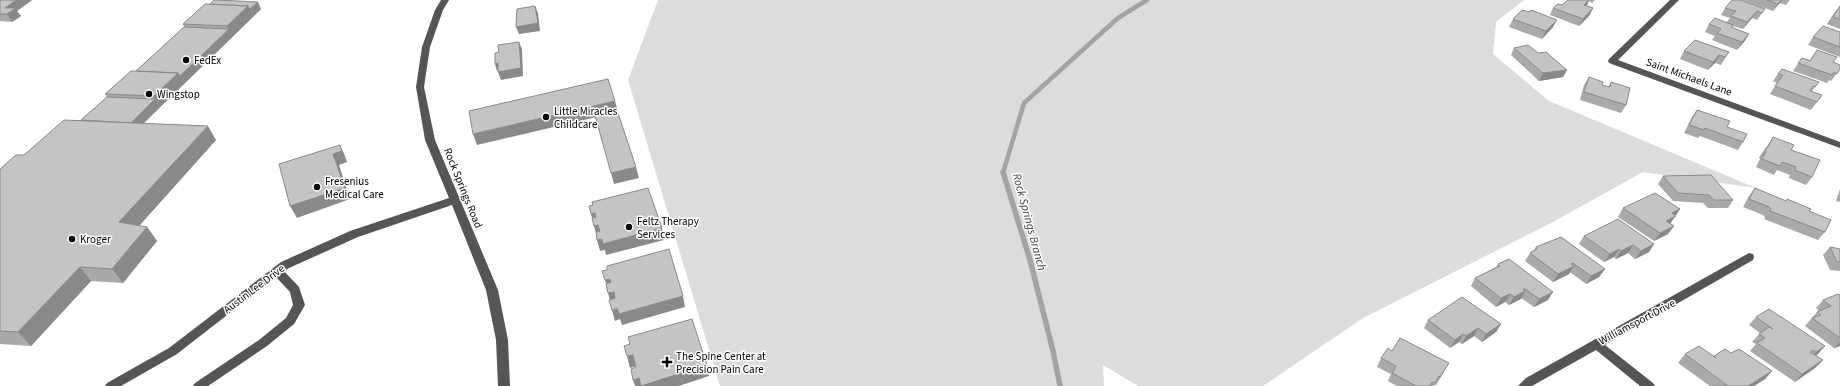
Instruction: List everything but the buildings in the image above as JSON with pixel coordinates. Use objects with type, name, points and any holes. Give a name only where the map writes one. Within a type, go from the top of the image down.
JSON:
[{"type":"street","name":"Rock Springs Road","points":[[446,0],[439,10],[426,47],[420,87],[430,140],[492,290],[502,340],[504,386]]},
{"type":"street","name":"Saint Michaels Lane","points":[[1675,0],[1612,61],[1840,145]]},
{"type":"street","name":"Austin Lee Drive","points":[[111,386],[173,351],[285,265],[354,234],[455,200]]},
{"type":"street","name":"Williamsport Drive","points":[[1524,386],[1530,381],[1596,344],[1678,300],[1749,258]]},
{"type":"street","points":[[199,386],[263,343],[290,321],[299,305],[295,290],[277,271]]},
{"type":"street","points":[[1596,344],[1650,386]]},
{"type":"shaded area","points":[[658,0],[1524,0],[1496,22],[1493,54],[1549,101],[1756,188],[1643,172],[1553,222],[1363,318],[1263,386],[1138,386],[1103,365],[1104,386],[720,386],[628,80]]},
{"type":"waterway","name":"Rock Springs Branch","points":[[1003,172],[1024,103],[1118,18],[1147,0]]},
{"type":"waterway","name":"Rock Springs Branch","points":[[1003,172],[1030,260],[1053,351],[1060,386]]},
{"type":"place","name":"FedEx","points":[[186,60]]},
{"type":"place","name":"Wingstop","points":[[149,94]]},
{"type":"place","name":"Little Miracles Childcare","points":[[546,117]]},
{"type":"place","name":"Fresenius Medical Care","points":[[317,187]]},
{"type":"place","name":"Feltz Therapy Services","points":[[629,227]]},
{"type":"place","name":"Kroger","points":[[72,239]]},
{"type":"place","name":"The Spine Center at Precision Pain Care","points":[[667,362]]}]
